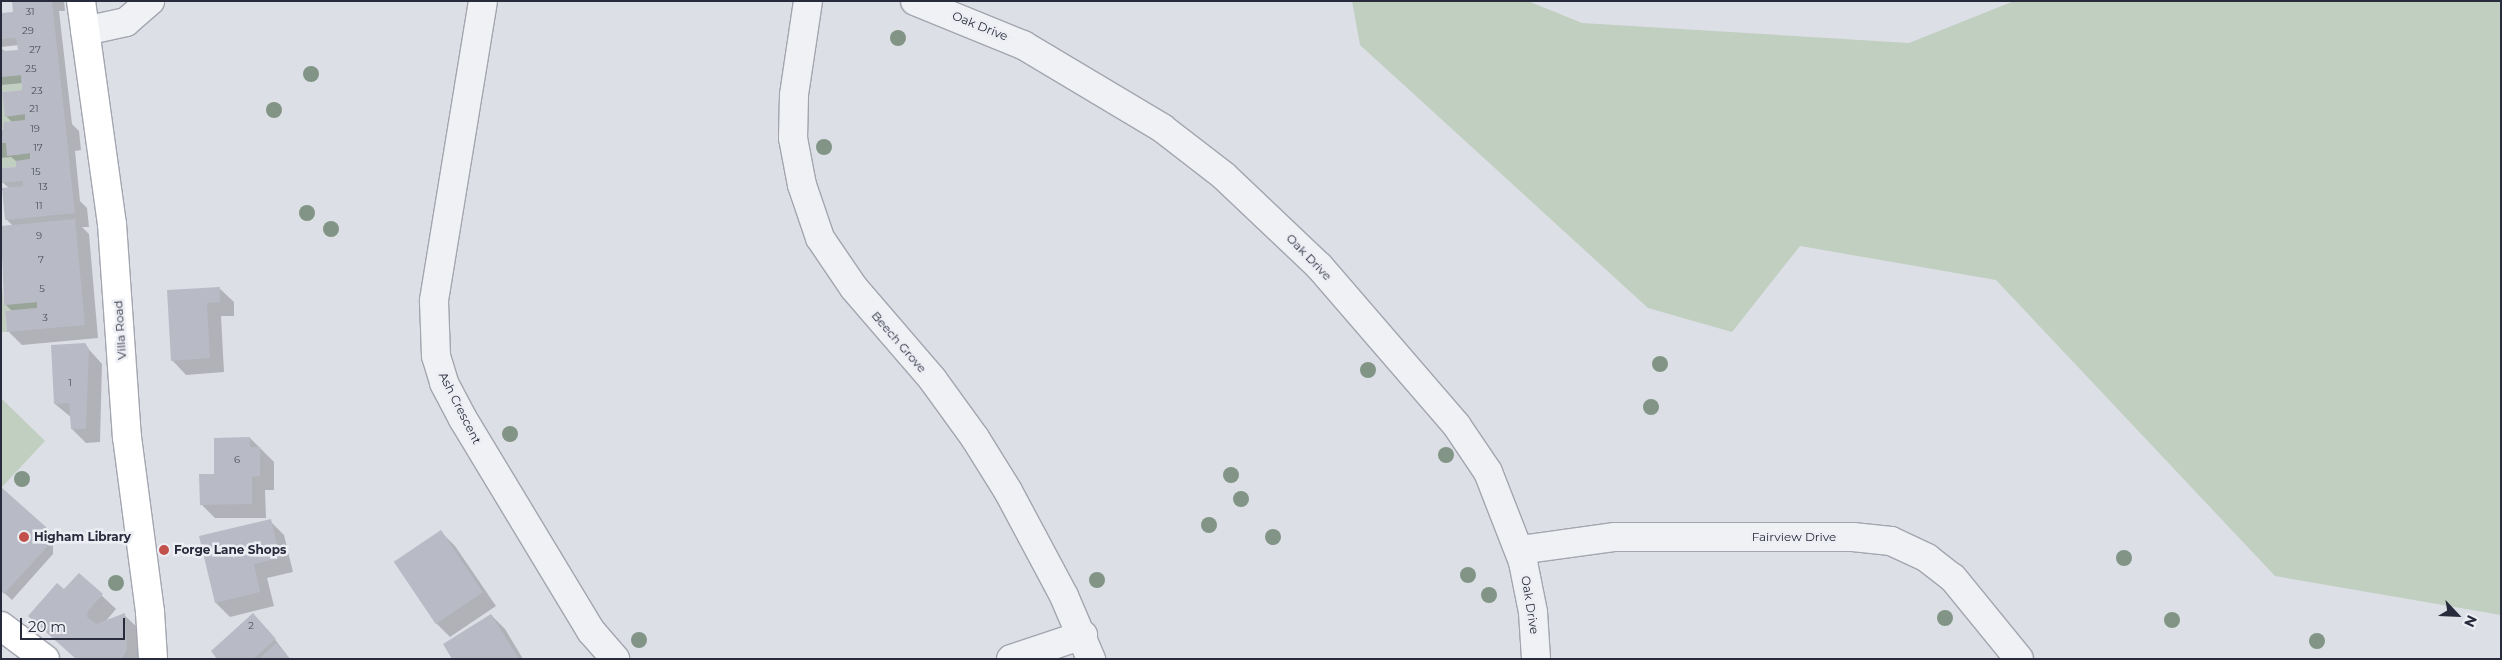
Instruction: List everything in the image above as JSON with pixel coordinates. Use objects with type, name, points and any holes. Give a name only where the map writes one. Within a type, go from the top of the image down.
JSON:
[{"type":"street","name":"Villa Road","points":[[82,1],[112,224],[127,437],[150,612],[153,659]]},
{"type":"street","points":[[85,31],[126,22],[150,1]]},
{"type":"street","name":"Ash Crescent","points":[[483,1],[434,301],[436,356],[444,383],[463,419],[586,623],[615,659]]},
{"type":"street","name":"Beech Grove","points":[[808,1],[794,95],[793,138],[802,185],[820,238],[854,288],[965,422],[1008,491],[1087,647]]},
{"type":"street","name":"Oak Drive","points":[[915,1],[1011,39],[1083,78],[1178,139],[1247,196],[1319,266],[1457,426],[1491,478],[1520,550],[1533,612],[1536,659]]},
{"type":"street","name":"Fairview Drive","points":[[1520,550],[1615,537],[1884,539],[1911,549],[1943,569],[2020,659]]},
{"type":"street","points":[[1,626],[45,659]]},
{"type":"street","points":[[1011,659],[1087,647]]},
{"type":"green space","points":[[1352,1],[1528,1],[1582,23],[1909,43],[2014,1],[2501,1],[2501,615],[2275,576],[1996,280],[1800,246],[1732,332],[1648,308],[1360,45]]},
{"type":"green space","points":[[21,75],[22,90],[2,92],[5,116],[25,114],[25,120],[1,129],[1,77]]},
{"type":"green space","points":[[1,143],[6,143],[8,156],[30,153],[30,159],[16,161],[16,167],[1,168]]},
{"type":"green space","points":[[1,277],[4,305],[37,302],[37,308],[5,311],[7,332],[1,332]]},
{"type":"green space","points":[[1,398],[45,441],[2,487],[1,487]]},
{"type":"building","points":[[12,1],[52,1],[75,213],[5,220],[2,188],[23,186],[23,181],[1,183],[1,168],[16,167],[16,161],[30,159],[30,153],[7,156],[6,143],[1,143],[4,122],[25,120],[25,114],[5,117],[2,92],[22,90],[21,75],[1,77],[1,48],[5,51],[18,50],[16,38],[1,39],[1,13],[13,12]]},
{"type":"building","points":[[75,219],[85,325],[7,332],[5,311],[37,308],[37,302],[4,305],[1,226]]},
{"type":"building","points":[[220,287],[220,302],[207,303],[210,358],[171,361],[167,290]]},
{"type":"building","points":[[85,343],[89,349],[86,429],[71,429],[69,403],[54,404],[51,345]]},
{"type":"building","points":[[250,437],[250,447],[260,447],[260,476],[252,477],[252,504],[200,505],[199,474],[214,474],[214,438]]},
{"type":"building","name":"Higham Library","points":[[1,487],[46,527],[47,547],[4,594],[1,591]]},
{"type":"building","points":[[271,519],[280,558],[254,564],[260,592],[215,603],[199,536]]},
{"type":"building","points":[[441,530],[483,592],[436,624],[394,562]]},
{"type":"building","points":[[79,573],[103,594],[88,611],[87,617],[96,624],[125,613],[127,650],[122,659],[76,659],[28,616],[57,583],[64,589]]},
{"type":"building","points":[[253,613],[276,639],[253,659],[217,659],[211,651]]},
{"type":"building","points":[[491,614],[519,659],[452,659],[443,644]]},
{"type":"building","points":[[276,643],[290,659],[259,659]]},
{"type":"place","name":"Higham Library","points":[[24,537]]},
{"type":"place","name":"Forge Lane Shops","points":[[164,550]]}]
